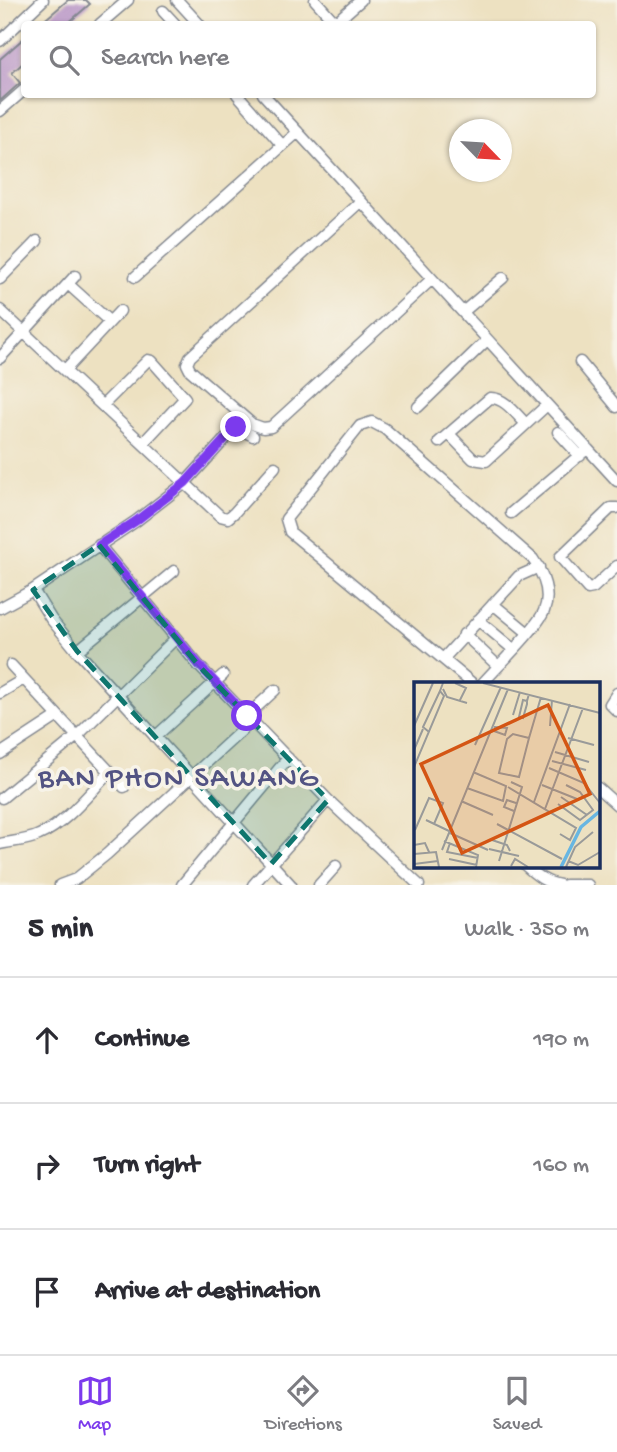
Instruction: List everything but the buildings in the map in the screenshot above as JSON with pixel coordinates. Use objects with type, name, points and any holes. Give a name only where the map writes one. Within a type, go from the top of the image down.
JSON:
[{"type":"street","points":[[0,41],[43,0]]},
{"type":"street","points":[[104,21],[128,0]]},
{"type":"street","points":[[177,0],[197,21]]},
{"type":"street","points":[[315,0],[337,21],[361,0]]},
{"type":"street","points":[[163,11],[172,21]]},
{"type":"street","points":[[0,111],[21,93]]},
{"type":"street","points":[[241,98],[282,145]]},
{"type":"street","points":[[268,98],[547,405],[583,453]]},
{"type":"street","points":[[135,277],[298,132]]},
{"type":"street","points":[[361,201],[190,357],[187,364],[190,370],[252,424],[263,428],[271,427],[432,279]]},
{"type":"street","points":[[0,279],[37,241]]},
{"type":"street","points":[[463,312],[503,278]]},
{"type":"street","points":[[0,358],[72,280],[110,322]]},
{"type":"street","points":[[0,310],[220,516],[228,518],[275,467]]},
{"type":"street","points":[[65,370],[120,311]]},
{"type":"street","points":[[418,407],[487,340]]},
{"type":"street","points":[[103,405],[148,360],[152,361],[185,398],[143,443]]},
{"type":"street","points":[[580,362],[617,407]]},
{"type":"street","points":[[439,442],[490,398],[496,397],[526,424]]},
{"type":"street","points":[[449,434],[473,458],[486,461],[547,405]]},
{"type":"street","points":[[471,682],[290,532],[286,525],[286,519],[360,426],[372,422],[385,429],[539,567],[546,585],[545,610],[484,682]]},
{"type":"street","points":[[0,608],[33,590],[136,521],[185,483],[236,427],[253,436]]},
{"type":"street","points":[[558,432],[617,481]]},
{"type":"street","points":[[511,513],[583,453]]},
{"type":"street","points":[[617,509],[611,508],[560,557],[588,589],[593,588],[617,566]]},
{"type":"street","points":[[99,545],[176,638],[219,678],[250,718],[328,800],[419,885]]},
{"type":"street","points":[[443,659],[519,576],[539,567]]},
{"type":"street","points":[[77,651],[174,571]]},
{"type":"street","points":[[33,590],[51,620],[77,651],[291,885]]},
{"type":"street","points":[[493,604],[527,632]]},
{"type":"street","points":[[478,620],[513,649]]},
{"type":"street","points":[[464,634],[498,666]]},
{"type":"street","points":[[2,799],[78,736],[176,638]]},
{"type":"street","points":[[11,665],[124,787]]},
{"type":"street","points":[[0,693],[24,678]]},
{"type":"street","points":[[155,737],[219,678]]},
{"type":"street","points":[[60,885],[76,879],[107,854],[250,718],[275,690]]},
{"type":"street","points":[[617,693],[610,704],[617,711]]},
{"type":"street","points":[[0,754],[58,716]]},
{"type":"street","points":[[182,885],[288,758]]},
{"type":"street","points":[[0,844],[46,832],[110,772]]},
{"type":"street","points":[[600,790],[617,805]]},
{"type":"street","points":[[253,885],[328,800]]},
{"type":"street","points":[[318,885],[336,866]]},
{"type":"street","points":[[527,867],[544,880],[562,885],[588,885]]},
{"type":"highlighted area","points":[[99,545],[199,666],[328,800],[271,864],[77,651],[33,590]]},
{"type":"district","name":"BAN PHON SAWANG","points":[[179,776]]},
{"type":"route","points":[[236,427],[185,483],[136,521],[99,545],[200,666],[247,716]]}]
